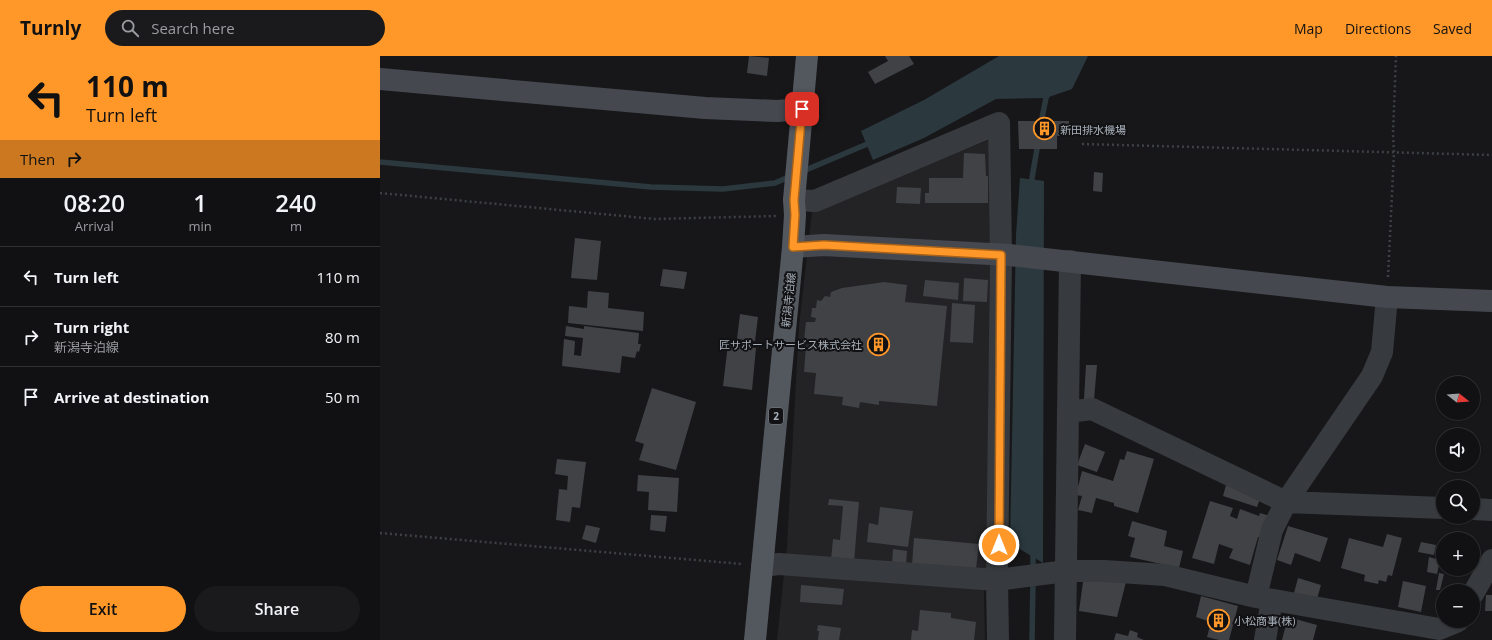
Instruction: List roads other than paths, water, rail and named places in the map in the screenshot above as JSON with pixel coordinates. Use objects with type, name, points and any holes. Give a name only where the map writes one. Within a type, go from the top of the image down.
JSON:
[{"type":"main road","name":"新潟寺泊線","points":[[755,640],[793,247],[795,203],[807,56]]},
{"type":"street","points":[[380,78],[705,108],[777,111],[802,109]]},
{"type":"street","points":[[795,203],[814,200],[999,123],[1005,255],[1003,579],[998,640]]},
{"type":"street","points":[[793,247],[824,245],[1005,255],[1387,297],[1492,301]]},
{"type":"street","points":[[1064,261],[1068,412],[1065,640]]},
{"type":"street","points":[[1265,640],[1264,598],[1272,530],[1286,502],[1372,376],[1382,352],[1387,297]]},
{"type":"street","points":[[1068,412],[1092,409],[1286,502],[1436,508]]},
{"type":"street","points":[[1480,509],[1492,510]]},
{"type":"street","points":[[1479,584],[1492,560]]},
{"type":"street","points":[[762,566],[779,564],[1003,579],[1066,571],[1104,571],[1165,575],[1264,598],[1445,630]]},
{"type":"waterway","points":[[1040,128],[1046,98],[1049,92]]},
{"type":"waterway","points":[[801,172],[872,142]]},
{"type":"waterway","points":[[1032,186],[1038,143]]},
{"type":"waterway","points":[[380,162],[651,187],[723,189],[775,183],[791,176]]},
{"type":"waterway","points":[[1033,550],[1033,572]]},
{"type":"waterway","points":[[1032,640],[1033,580]]},
{"type":"place","name":"新田排水機場","points":[[1044,129]]},
{"type":"place","name":"匠サポートサービス株式会社","points":[[878,344]]},
{"type":"place","name":"小松商事(株)","points":[[1219,620]]}]
